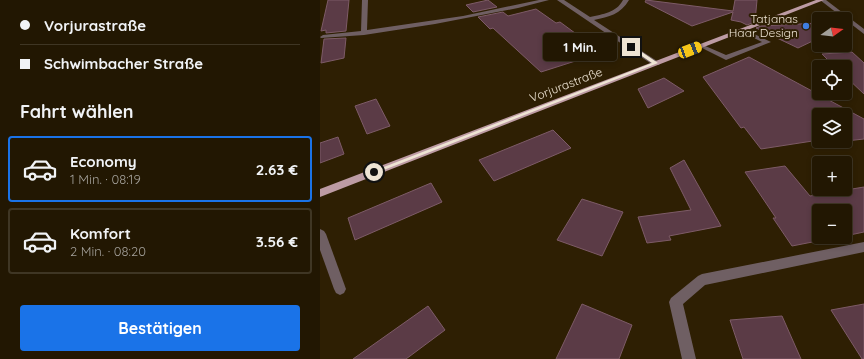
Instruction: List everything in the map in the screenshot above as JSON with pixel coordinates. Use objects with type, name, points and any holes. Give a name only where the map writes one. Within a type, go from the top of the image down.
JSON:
[{"type":"main road","name":"Vorjurastraße","points":[[320,193],[822,0]]},
{"type":"street","points":[[364,33],[365,0]]},
{"type":"street","points":[[323,37],[410,27],[472,17],[546,0]]},
{"type":"street","points":[[560,0],[656,63]]},
{"type":"street","points":[[588,19],[618,11],[626,0]]},
{"type":"street","points":[[822,0],[864,32]]},
{"type":"street","points":[[702,46],[726,58],[768,42],[742,30]]},
{"type":"street","points":[[320,234],[340,289]]},
{"type":"street","points":[[689,359],[676,302],[702,280],[864,247]]},
{"type":"building","points":[[328,0],[349,0],[346,31],[326,33],[326,30],[321,31]]},
{"type":"building","points":[[488,0],[497,7],[473,12],[466,5]]},
{"type":"building","points":[[646,0],[733,11],[735,0],[757,0],[755,22],[747,25],[731,20],[733,12],[692,26],[645,2]]},
{"type":"building","points":[[536,9],[556,23],[560,22],[579,36],[589,33],[613,49],[541,72],[493,28],[490,29],[478,17],[503,12],[508,16]]},
{"type":"building","points":[[812,23],[812,41],[798,48],[756,28],[761,26]]},
{"type":"building","points":[[346,38],[344,58],[321,63],[324,39]]},
{"type":"building","points":[[852,52],[864,63],[864,94],[852,83],[852,60],[828,60],[822,54]]},
{"type":"building","points":[[749,57],[812,91],[812,100],[829,100],[844,108],[812,108],[812,141],[761,149],[744,127],[741,128],[703,77]]},
{"type":"building","points":[[664,78],[684,91],[648,108],[638,89]]},
{"type":"building","points":[[376,99],[390,126],[367,134],[355,106]]},
{"type":"building","points":[[852,113],[864,119],[864,139],[852,140]]},
{"type":"building","points":[[553,130],[571,148],[494,181],[479,160]]},
{"type":"building","points":[[338,137],[344,154],[320,163],[320,143]]},
{"type":"building","points":[[684,160],[721,226],[669,236],[671,240],[647,243],[638,217],[691,210],[670,168]]},
{"type":"building","points":[[785,166],[810,196],[852,196],[852,189],[864,187],[864,232],[852,235],[852,204],[812,204],[812,242],[792,246],[773,218],[776,218],[745,172]]},
{"type":"building","points":[[431,183],[442,202],[355,240],[348,218]]},
{"type":"building","points":[[582,199],[623,212],[602,256],[557,240]]},
{"type":"building","points":[[582,304],[632,325],[619,359],[556,359]]},
{"type":"building","points":[[864,304],[864,359],[862,359],[831,310]]},
{"type":"building","points":[[428,306],[445,330],[406,359],[353,359]]},
{"type":"building","points":[[782,316],[801,359],[743,359],[730,320]]},
{"type":"place","name":"Tatjanas Haar Design","points":[[806,26]]},
{"type":"route","points":[[374,172],[656,63],[631,47]]}]
